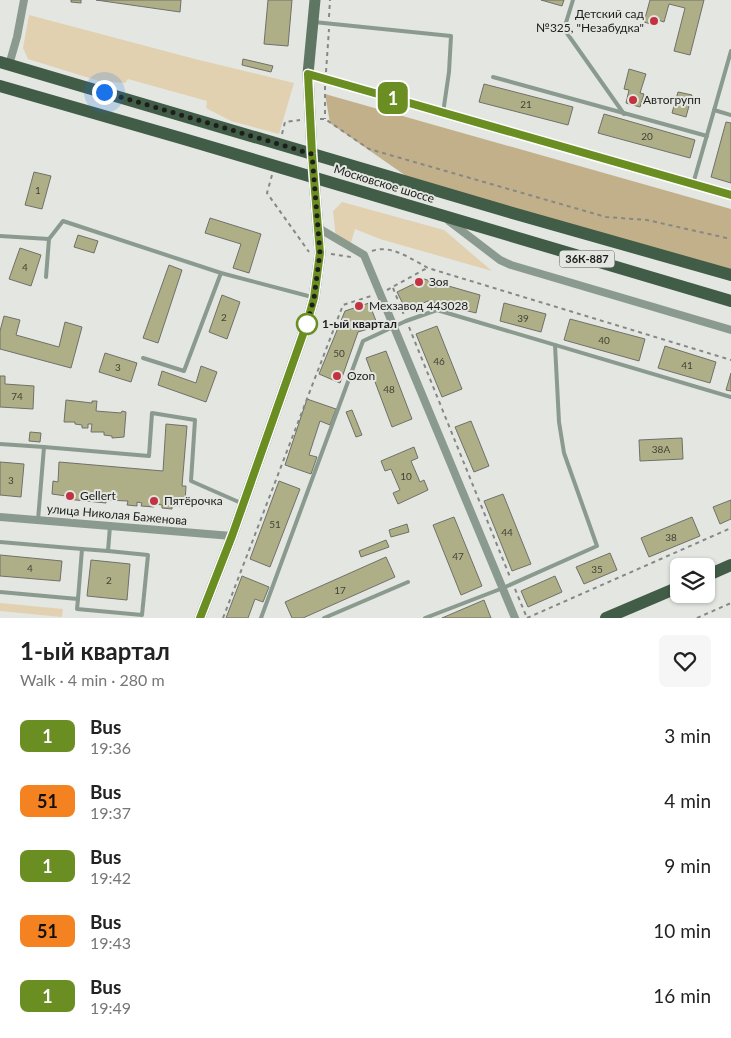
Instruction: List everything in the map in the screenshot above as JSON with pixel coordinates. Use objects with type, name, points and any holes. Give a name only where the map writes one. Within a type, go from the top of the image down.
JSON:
[{"type":"main road","name":"Московское шоссе","points":[[5,64],[731,275]]},
{"type":"main road","name":"Московское шоссе","points":[[0,86],[731,301]]},
{"type":"main road","points":[[715,572],[731,565]]},
{"type":"main road","points":[[606,618],[670,591]]},
{"type":"street","points":[[5,64],[17,37],[24,0]]},
{"type":"street","points":[[200,618],[232,536],[307,323],[314,298],[320,253],[320,229],[312,154],[308,74],[315,0]]},
{"type":"street","points":[[308,74],[731,195]]},
{"type":"street","points":[[444,217],[500,260],[512,265],[731,330]]},
{"type":"street","points":[[320,229],[364,255],[515,618]]},
{"type":"street","name":"улица Николая Баженова","points":[[0,517],[232,536]]},
{"type":"lane","points":[[573,0],[564,30],[624,114]]},
{"type":"lane","points":[[312,22],[451,36],[449,72],[442,113]]},
{"type":"lane","points":[[693,184],[731,51]]},
{"type":"lane","points":[[493,77],[707,136]]},
{"type":"lane","points":[[714,110],[731,115]]},
{"type":"lane","points":[[46,277],[49,239],[63,221],[221,273],[314,298]]},
{"type":"lane","points":[[0,236],[49,239]]},
{"type":"lane","points":[[143,358],[184,371],[221,273]]},
{"type":"lane","points":[[261,618],[363,341],[406,321],[437,310],[731,397]]},
{"type":"lane","points":[[425,618],[503,588],[597,546],[564,453],[554,346]]},
{"type":"lane","points":[[0,444],[149,456],[152,413],[195,420],[191,480],[243,504]]},
{"type":"lane","points":[[38,520],[44,447]]},
{"type":"lane","points":[[108,551],[110,526]]},
{"type":"lane","points":[[0,542],[108,551],[148,555],[142,615],[77,610],[82,549]]},
{"type":"lane","points":[[324,618],[408,582]]},
{"type":"lane","points":[[0,592],[78,599]]},
{"type":"path","points":[[325,119],[325,78],[330,0]]},
{"type":"path","points":[[222,618],[343,305],[393,288],[428,268],[731,360]]},
{"type":"path","points":[[393,288],[527,618],[731,528]]},
{"type":"path","points":[[697,618],[731,603]]},
{"type":"shaded area","points":[[29,15],[294,83],[279,134],[231,121],[206,108],[207,101],[128,79],[125,83],[99,81],[28,59],[23,48]]},
{"type":"shaded area","points":[[325,94],[731,209],[731,275],[419,185],[330,123]]},
{"type":"shaded area","points":[[342,202],[444,230],[492,271],[380,239],[355,229],[350,246],[336,238],[333,211]]},
{"type":"shaded area","points":[[0,603],[63,609],[62,617],[0,611]]},
{"type":"building","points":[[71,0],[81,0],[81,3],[71,2]]},
{"type":"building","points":[[96,0],[181,0],[180,12]]},
{"type":"building","points":[[268,0],[292,0],[288,46],[264,44]]},
{"type":"building","points":[[541,0],[564,0],[562,6]]},
{"type":"building","points":[[650,0],[704,0],[690,55],[674,51],[685,8],[669,4],[664,22],[655,19],[654,25],[644,22]]},
{"type":"building","points":[[243,59],[273,66],[271,72],[242,65]]},
{"type":"building","points":[[629,69],[646,74],[640,93],[644,94],[640,107],[626,103],[629,90],[624,89]]},
{"type":"building","points":[[484,84],[573,107],[568,125],[479,102]]},
{"type":"building","points":[[678,92],[692,95],[686,117],[672,113]]},
{"type":"building","points":[[604,114],[695,140],[690,158],[598,133]]},
{"type":"building","points":[[726,122],[731,123],[731,183],[711,177]]},
{"type":"building","points":[[34,172],[51,176],[42,209],[25,205]]},
{"type":"building","points":[[210,218],[261,234],[249,273],[233,268],[241,244],[205,233]]},
{"type":"building","points":[[78,235],[98,241],[94,253],[74,247]]},
{"type":"building","points":[[20,248],[41,255],[31,286],[9,279]]},
{"type":"building","points":[[169,265],[182,270],[158,343],[143,338]]},
{"type":"building","points":[[424,279],[480,295],[476,313],[428,301],[406,310],[397,292]]},
{"type":"building","points":[[222,295],[240,302],[227,339],[209,332]]},
{"type":"building","points":[[369,303],[378,326],[358,332],[340,383],[319,374],[345,311]]},
{"type":"building","points":[[504,303],[546,314],[541,332],[500,321]]},
{"type":"building","points":[[4,316],[20,320],[16,335],[59,347],[65,322],[82,327],[71,368],[0,349],[0,331]]},
{"type":"building","points":[[570,319],[645,339],[639,361],[564,340]]},
{"type":"building","points":[[437,326],[462,389],[442,397],[416,334]]},
{"type":"building","points":[[665,346],[716,362],[710,383],[658,368]]},
{"type":"building","points":[[386,351],[412,419],[392,427],[366,358]]},
{"type":"building","points":[[105,353],[137,363],[131,382],[99,372]]},
{"type":"building","points":[[201,366],[217,372],[206,402],[158,385],[162,371],[196,383]]},
{"type":"building","points":[[731,373],[731,391],[726,390]]},
{"type":"building","points":[[0,376],[5,376],[5,384],[34,386],[33,409],[0,407]]},
{"type":"building","points":[[307,399],[336,409],[330,425],[320,421],[309,455],[317,457],[311,474],[285,465]]},
{"type":"building","points":[[66,400],[92,403],[92,401],[97,401],[96,411],[126,412],[124,437],[112,438],[112,436],[104,435],[104,432],[91,432],[92,424],[88,424],[88,428],[82,428],[82,425],[75,424],[75,422],[64,422]]},
{"type":"building","points":[[352,410],[362,435],[356,437],[346,412]]},
{"type":"building","points":[[471,421],[489,466],[474,472],[455,427]]},
{"type":"building","points":[[166,424],[187,426],[182,486],[186,486],[185,503],[181,502],[180,506],[172,506],[172,509],[162,508],[162,505],[155,504],[154,507],[141,506],[142,503],[137,502],[137,506],[127,505],[128,501],[106,500],[106,503],[66,499],[66,496],[52,494],[53,481],[58,482],[59,462],[163,471]]},
{"type":"building","points":[[30,432],[41,433],[40,442],[29,441]]},
{"type":"building","points":[[682,438],[683,459],[640,461],[639,440]]},
{"type":"building","points":[[414,447],[418,458],[411,461],[420,482],[424,480],[428,490],[398,504],[393,493],[400,490],[391,469],[385,471],[381,461]]},
{"type":"building","points":[[0,462],[24,464],[21,497],[0,495]]},
{"type":"building","points":[[279,481],[300,489],[270,567],[250,559]]},
{"type":"building","points":[[503,494],[531,564],[512,571],[484,501]]},
{"type":"building","points":[[731,500],[731,519],[720,524],[713,507]]},
{"type":"building","points":[[454,517],[482,586],[461,595],[433,525]]},
{"type":"building","points":[[692,517],[700,536],[649,557],[641,538]]},
{"type":"building","points":[[407,524],[409,532],[391,537],[389,530]]},
{"type":"building","points":[[386,540],[389,547],[361,557],[359,551]]},
{"type":"building","points":[[610,553],[617,570],[584,584],[576,567]]},
{"type":"building","points":[[0,555],[62,561],[60,581],[0,576]]},
{"type":"building","points":[[386,557],[395,577],[303,618],[292,618],[285,602]]},
{"type":"building","points":[[91,560],[130,564],[127,600],[87,596]]},
{"type":"building","points":[[242,576],[269,587],[263,602],[255,599],[248,618],[226,618]]},
{"type":"building","points":[[555,576],[562,592],[528,607],[521,591]]},
{"type":"building","points":[[484,600],[491,618],[442,618]]},
{"type":"bus line","name":"1","points":[[200,618],[232,536],[307,323],[314,298],[320,253],[320,229],[312,154],[308,74],[731,195]]},
{"type":"place","name":"Детский сад №325, \"Незабудка\"","points":[[654,21]]},
{"type":"place","name":"Автогрупп","points":[[633,100]]},
{"type":"place","name":"Зоя","points":[[419,282]]},
{"type":"place","name":"Мехзавод 443028","points":[[359,306]]},
{"type":"place","name":"1-ый квартал","points":[[307,324]]},
{"type":"place","name":"Ozon","points":[[337,376]]},
{"type":"place","name":"Gellert","points":[[70,496]]},
{"type":"place","name":"Пятёрочка","points":[[154,501]]},
{"type":"route","points":[[104,92],[312,154],[320,229],[320,253],[314,298],[307,324]]}]
